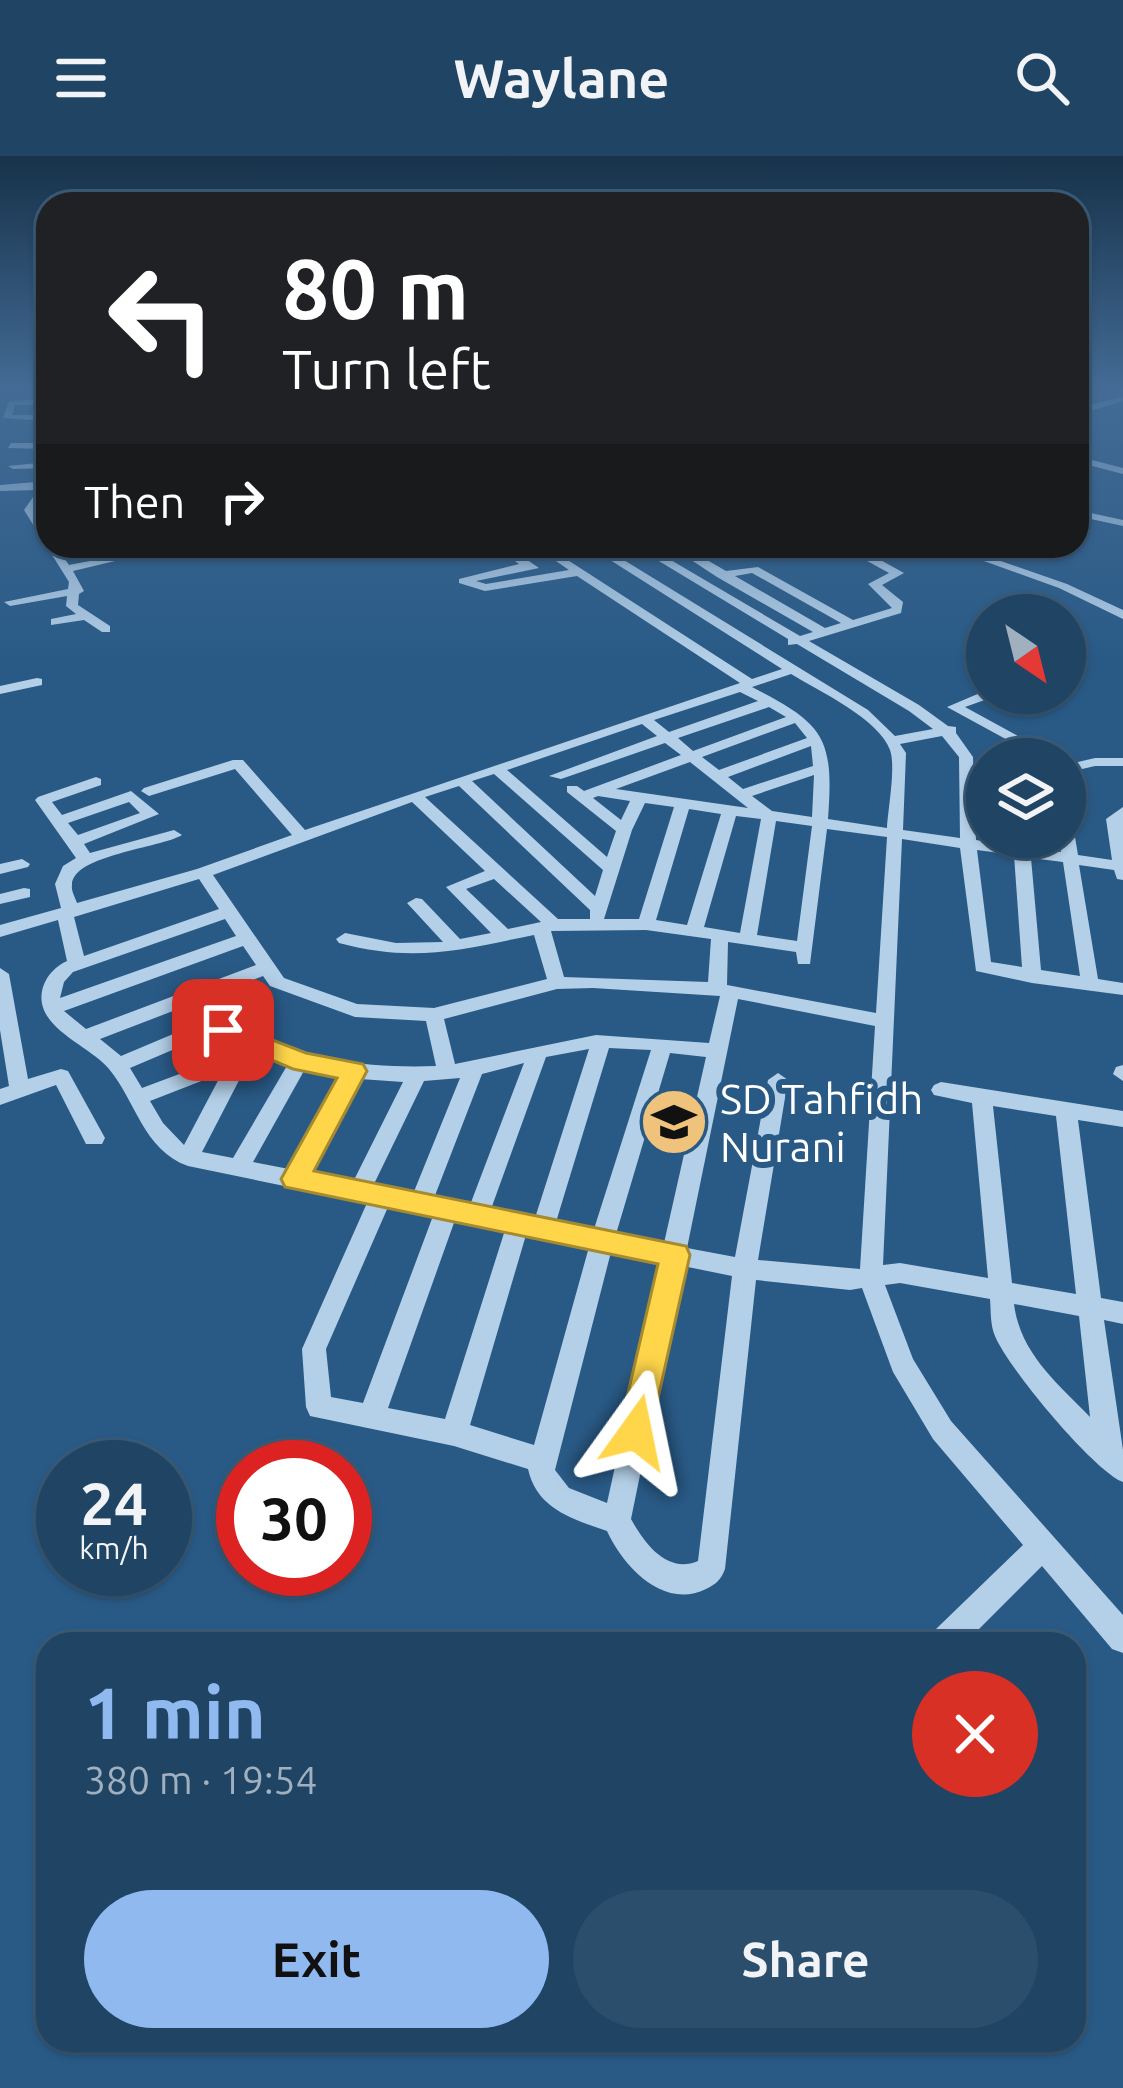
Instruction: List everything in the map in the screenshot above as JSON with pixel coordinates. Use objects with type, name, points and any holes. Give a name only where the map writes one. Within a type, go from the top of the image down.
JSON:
[{"type":"street","points":[[0,488],[36,483]]},
{"type":"street","points":[[1103,520],[1123,509]]},
{"type":"street","points":[[1089,515],[1123,523]]},
{"type":"street","points":[[22,586],[55,558]]},
{"type":"street","points":[[10,602],[55,558]]},
{"type":"street","points":[[59,558],[77,612]]},
{"type":"street","points":[[68,558],[118,573]]},
{"type":"street","points":[[519,558],[549,578]]},
{"type":"street","points":[[345,938],[399,953],[597,915],[748,938],[804,954],[819,827],[822,768],[817,739],[796,718],[557,558]]},
{"type":"street","points":[[612,558],[876,722],[899,753],[871,1279],[920,1398],[1040,1548],[1123,1638]]},
{"type":"street","points":[[530,565],[463,581],[485,587],[583,575],[649,558]]},
{"type":"street","points":[[658,558],[914,708],[966,757]]},
{"type":"street","points":[[696,558],[823,632]]},
{"type":"street","points":[[761,651],[899,608],[874,584],[898,572],[868,558]]},
{"type":"street","points":[[985,558],[1063,586],[1123,615]]},
{"type":"street","points":[[1001,564],[1012,558]]},
{"type":"street","points":[[697,581],[751,568],[850,623]]},
{"type":"street","points":[[666,629],[784,586]]},
{"type":"street","points":[[55,622],[77,612]]},
{"type":"street","points":[[22,615],[77,612],[106,629]]},
{"type":"street","points":[[0,931],[202,873],[414,796],[791,670]]},
{"type":"street","points":[[0,690],[37,682]]},
{"type":"street","points":[[556,776],[769,702]]},
{"type":"street","points":[[967,714],[1009,738]]},
{"type":"street","points":[[588,794],[796,718]]},
{"type":"street","points":[[644,719],[769,817]]},
{"type":"street","points":[[893,741],[990,729]]},
{"type":"street","points":[[990,729],[997,738]]},
{"type":"street","points":[[720,775],[817,739]]},
{"type":"street","points":[[534,757],[588,794],[624,830]]},
{"type":"street","points":[[1086,764],[1123,762]]},
{"type":"street","points":[[148,790],[238,763],[302,836]]},
{"type":"street","points":[[743,794],[822,768]]},
{"type":"street","points":[[497,769],[610,868]]},
{"type":"street","points":[[462,780],[597,915]]},
{"type":"street","points":[[85,859],[44,799],[96,782]]},
{"type":"street","points":[[588,794],[966,845]]},
{"type":"street","points":[[56,822],[130,796],[151,814],[77,841]]},
{"type":"street","points":[[414,796],[498,872],[548,926],[556,983]]},
{"type":"street","points":[[597,915],[610,868],[639,798]]},
{"type":"street","points":[[646,925],[683,804]]},
{"type":"street","points":[[694,930],[729,812]]},
{"type":"street","points":[[1066,858],[1122,869],[1114,819],[1123,812]]},
{"type":"street","points":[[748,938],[769,817]]},
{"type":"street","points":[[77,963],[65,914],[63,884],[69,871],[85,859],[174,835]]},
{"type":"street","points":[[969,858],[979,964],[992,971],[1123,989]]},
{"type":"street","points":[[1022,858],[1032,977]]},
{"type":"street","points":[[1069,859],[1090,984]]},
{"type":"street","points":[[0,869],[22,864]]},
{"type":"street","points":[[498,872],[454,887],[504,935]]},
{"type":"street","points":[[202,873],[277,982],[326,1003],[379,1014],[434,1015],[556,983],[723,991],[887,1022]]},
{"type":"street","points":[[0,898],[24,893]]},
{"type":"street","points":[[416,902],[456,945]]},
{"type":"street","points":[[227,912],[77,963],[58,975],[51,995],[53,1008],[68,1027],[88,1036],[118,1065],[169,1145],[188,1159],[745,1269],[871,1279],[900,1274],[1123,1313]]},
{"type":"street","points":[[720,934],[723,991],[717,1051],[617,1520],[632,1551],[664,1576],[694,1578],[711,1569],[745,1269],[778,1080]]},
{"type":"street","points":[[53,1008],[247,938]]},
{"type":"street","points":[[88,1036],[266,968]]},
{"type":"street","points":[[0,974],[10,1093],[63,1077],[94,1138]]},
{"type":"street","points":[[187,998],[247,1051],[354,1071],[416,1076],[601,1042],[717,1051]]},
{"type":"street","points":[[434,1015],[447,1072]]},
{"type":"street","points":[[118,1065],[215,1024]]},
{"type":"street","points":[[454,1433],[601,1042]]},
{"type":"street","points":[[617,1520],[554,1495],[542,1480],[543,1461],[602,1239],[662,1046]]},
{"type":"street","points":[[136,1098],[247,1051]]},
{"type":"street","points":[[188,1159],[247,1051]]},
{"type":"street","points":[[478,1215],[538,1052]]},
{"type":"street","points":[[239,1168],[299,1061]]},
{"type":"street","points":[[420,1204],[474,1069]]},
{"type":"street","points":[[296,1179],[354,1071]]},
{"type":"street","points":[[416,1076],[314,1348],[319,1407],[454,1433],[543,1461]]},
{"type":"street","points":[[941,1090],[1123,1119]]},
{"type":"street","points":[[982,1097],[1005,1331],[1015,1352],[1115,1463]]},
{"type":"street","points":[[1066,1111],[1089,1307],[1115,1463]]},
{"type":"street","points":[[372,1415],[447,1210]]},
{"type":"street","points":[[954,1632],[1040,1548]]},
{"type":"place","name":"SD Tahfidh Nurani","points":[[674,1122]]},
{"type":"route","points":[[223,1030],[302,1062],[354,1071],[296,1179],[675,1255],[636,1432]]}]
